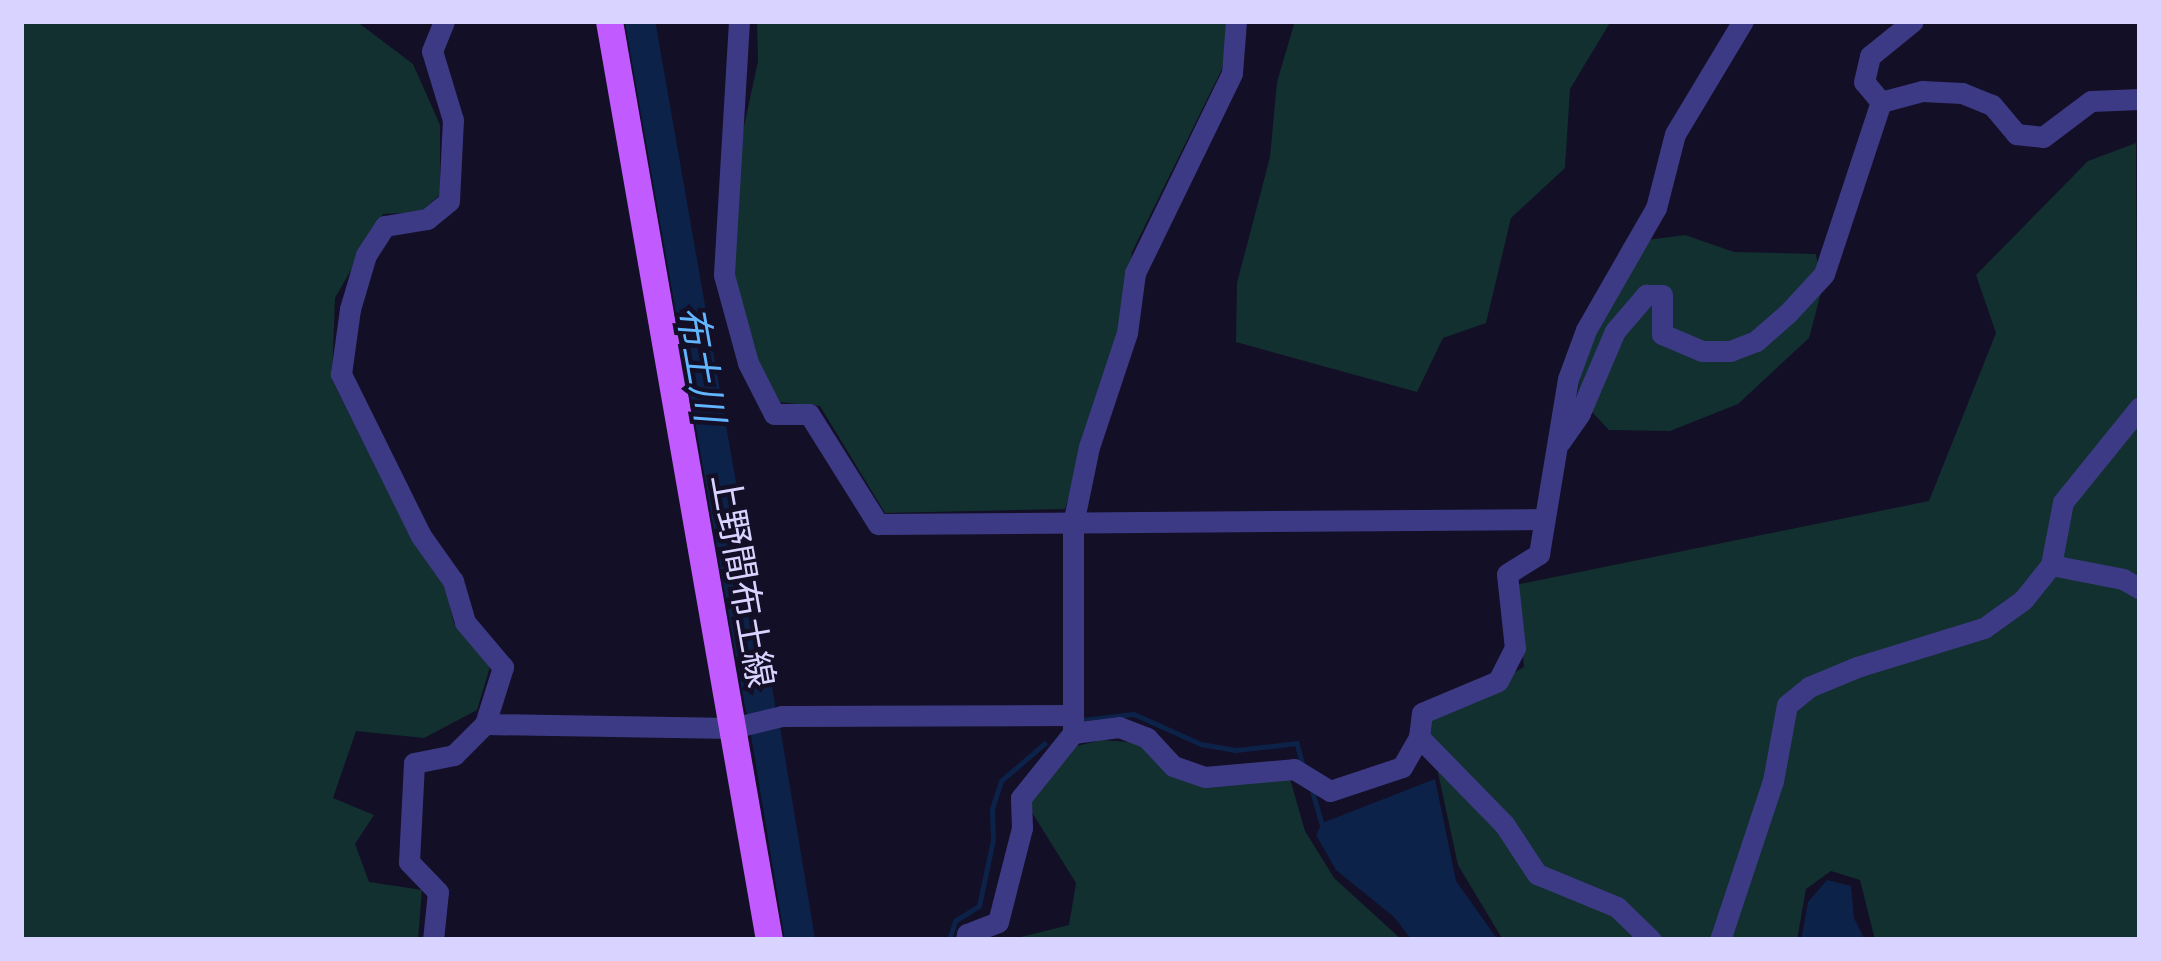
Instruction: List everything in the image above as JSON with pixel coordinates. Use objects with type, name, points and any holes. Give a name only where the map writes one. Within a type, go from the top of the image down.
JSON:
[{"type":"main road","name":"上野間布土線","points":[[608,21],[769,940]]},
{"type":"street","points":[[433,940],[438,892],[409,862],[414,763],[454,755],[485,724],[503,667],[465,622],[454,580],[422,536],[341,374],[350,308],[366,255],[385,226],[427,219],[449,201],[453,120],[432,51],[443,21]]},
{"type":"street","points":[[739,21],[724,275],[748,363],[774,414],[809,414],[878,524],[1544,519]]},
{"type":"street","points":[[966,940],[967,934],[998,922],[1022,828],[1021,798],[1072,724],[1073,524],[1089,447],[1126,333],[1135,273],[1232,73],[1236,21]]},
{"type":"street","points":[[485,724],[732,728],[782,716],[1072,724],[1119,727],[1147,738],[1173,766],[1204,777],[1294,769],[1330,791],[1402,767],[1419,737],[1422,713],[1448,698],[1498,681],[1515,648],[1508,574],[1539,554],[1568,379],[1586,330],[1656,208],[1676,134],[1743,21]]},
{"type":"street","points":[[1882,102],[1864,82],[1870,56],[1913,21]]},
{"type":"street","points":[[1882,102],[1922,91],[1962,93],[1991,105],[2016,134],[2043,137],[2091,101],[2140,99]]},
{"type":"street","points":[[1556,447],[1580,413],[1615,331],[1646,296],[1662,295],[1662,334],[1702,351],[1730,351],[1756,341],[1788,313],[1824,274],[1882,102]]},
{"type":"street","points":[[1720,940],[1773,781],[1787,705],[1810,687],[1858,667],[1984,628],[2023,600],[2051,565],[2063,502],[2140,407]]},
{"type":"street","points":[[2051,565],[2123,579],[2140,590]]},
{"type":"street","points":[[1419,737],[1504,824],[1537,874],[1617,907],[1651,940]]},
{"type":"green space","points":[[21,21],[356,21],[413,64],[440,125],[440,195],[420,212],[383,214],[335,298],[332,380],[415,545],[445,585],[454,624],[490,667],[477,710],[424,738],[356,731],[333,798],[374,815],[355,844],[369,882],[422,890],[418,940],[21,940]]},
{"type":"green space","points":[[757,21],[1228,21],[1222,69],[1132,252],[1124,312],[1065,509],[885,513],[820,406],[777,402],[755,363],[731,271],[736,164],[758,61]]},
{"type":"green space","points":[[1295,21],[1611,21],[1570,89],[1565,168],[1511,218],[1486,323],[1443,338],[1417,392],[1236,342],[1237,283],[1270,157],[1277,82]]},
{"type":"green space","points":[[2136,143],[2140,940],[1875,940],[1860,880],[1831,871],[1806,889],[1797,940],[1503,940],[1458,865],[1427,722],[1524,667],[1515,585],[1929,501],[1996,333],[1976,275],[2088,161]]},
{"type":"green space","points":[[1685,235],[1734,252],[1816,254],[1822,289],[1809,338],[1738,404],[1670,431],[1609,430],[1577,396],[1592,308],[1624,243]]},
{"type":"green space","points":[[1102,740],[1140,743],[1192,784],[1289,775],[1305,831],[1334,878],[1402,940],[1009,940],[1069,925],[1076,883],[1028,806],[1072,747]]},
{"type":"water","points":[[1435,779],[1456,881],[1498,940],[1412,940],[1394,917],[1336,870],[1316,835],[1322,823]]},
{"type":"water","points":[[1827,880],[1851,886],[1854,918],[1865,940],[1801,940],[1808,902]]},
{"type":"waterway","name":"布土川","points":[[640,21],[760,706]]},
{"type":"waterway","points":[[1082,720],[1134,714],[1201,744],[1236,750],[1297,743],[1303,765]]},
{"type":"waterway","name":"布土川","points":[[766,734],[800,940]]},
{"type":"waterway","points":[[949,940],[955,921],[979,906],[993,840],[992,809],[1001,781],[1044,744]]},
{"type":"waterway","points":[[1312,789],[1322,823]]}]
